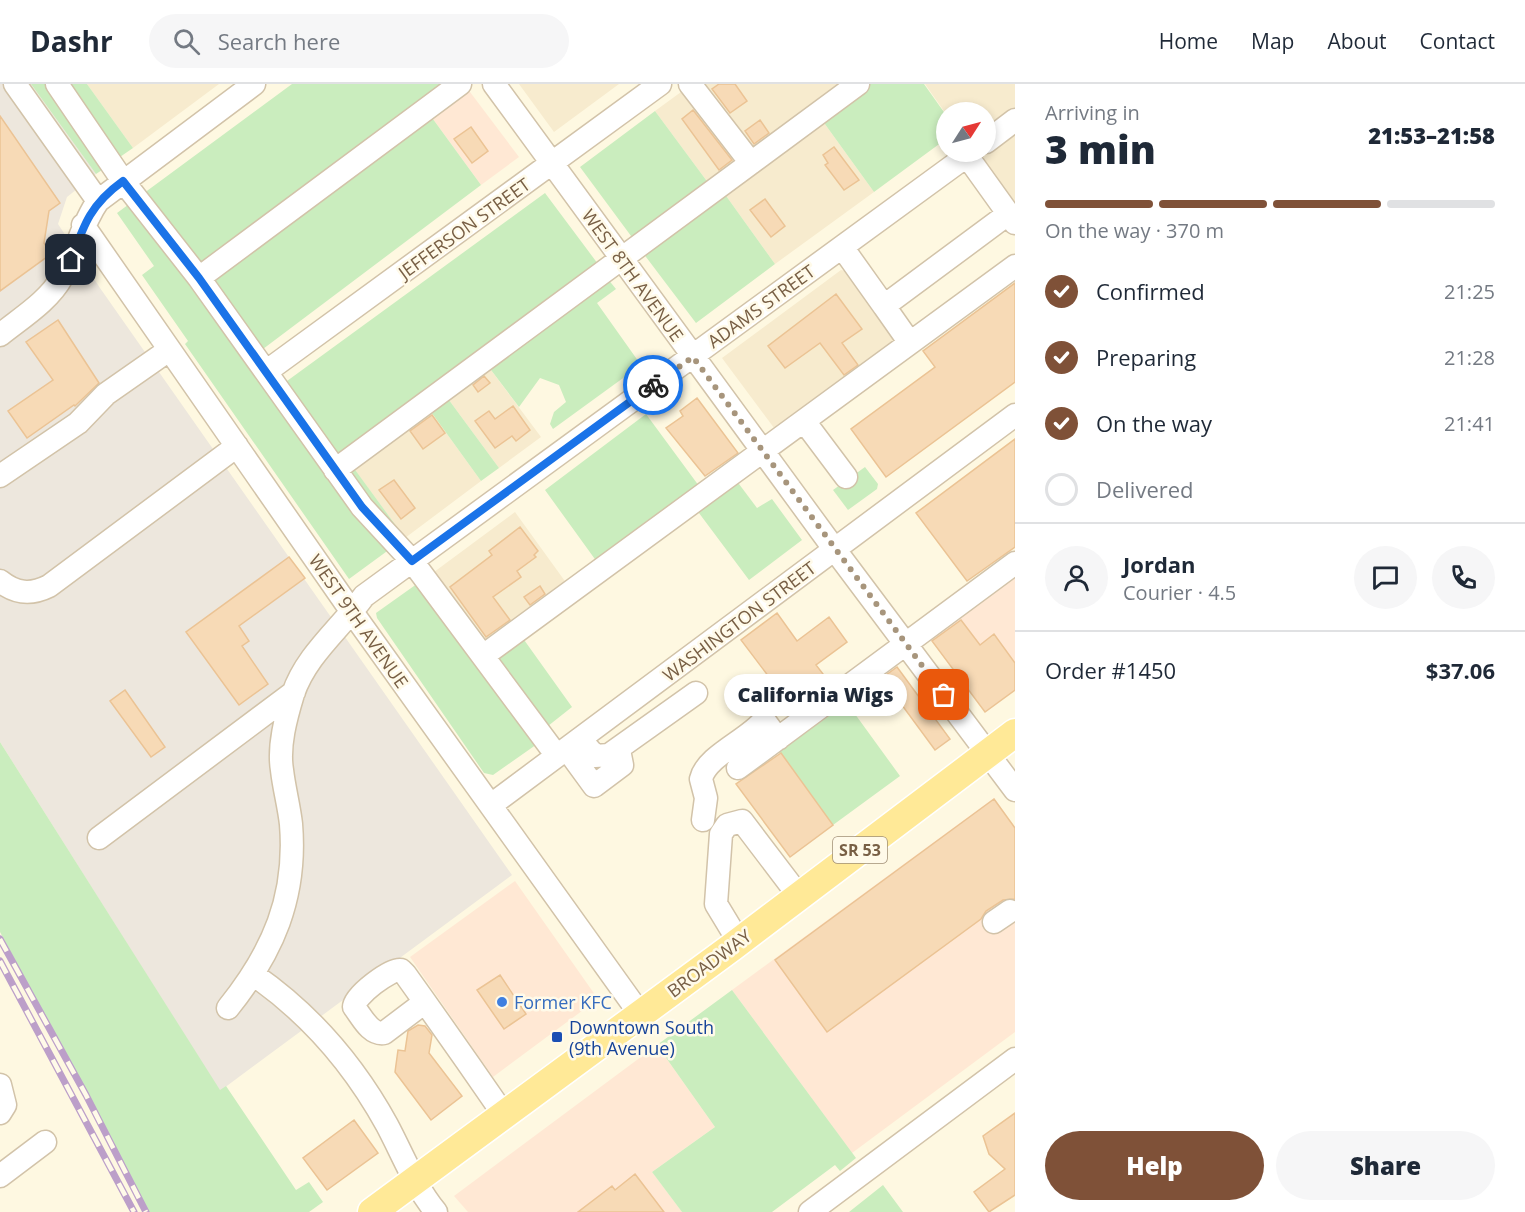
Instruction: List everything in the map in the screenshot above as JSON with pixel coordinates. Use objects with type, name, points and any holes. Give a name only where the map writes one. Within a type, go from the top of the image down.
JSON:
[{"type":"main road","name":"BROADWAY","points":[[372,1212],[739,942],[1015,734]]},
{"type":"street","points":[[15,84],[99,201]]},
{"type":"street","points":[[57,84],[123,181],[199,278],[362,507],[412,561],[483,656],[568,748],[595,756],[609,755],[696,693]]},
{"type":"street","points":[[0,335],[42,301],[60,280],[71,260],[83,225],[99,201],[254,84]]},
{"type":"street","points":[[199,278],[460,84]]},
{"type":"street","name":"WEST 8TH AVENUE","points":[[494,84],[835,550],[1015,790]]},
{"type":"street","name":"JEFFERSON STREET","points":[[267,371],[660,84]]},
{"type":"street","points":[[690,84],[751,163]]},
{"type":"street","points":[[335,470],[858,84]]},
{"type":"street","points":[[996,134],[1015,120]]},
{"type":"street","name":"ADAMS STREET","points":[[228,1008],[254,975],[278,924],[290,873],[291,820],[281,768],[282,742],[294,692],[307,664],[364,596],[958,162]]},
{"type":"street","points":[[884,306],[1012,218],[974,162]]},
{"type":"street","name":"WEST 9TH AVENUE","points":[[83,225],[352,612],[640,1014]]},
{"type":"street","points":[[842,247],[910,343]]},
{"type":"street","points":[[483,656],[1015,266]]},
{"type":"street","points":[[0,476],[78,423],[106,394],[169,350]]},
{"type":"street","name":"WASHINGTON STREET","points":[[491,806],[1015,415]]},
{"type":"street","points":[[804,421],[846,477]]},
{"type":"street","points":[[9,586],[30,593],[49,586],[237,446]]},
{"type":"street","points":[[738,768],[1015,564]]},
{"type":"street","points":[[99,838],[294,692]]},
{"type":"street","points":[[703,820],[706,798],[700,779],[709,764],[747,738],[764,720],[778,739]]},
{"type":"street","points":[[739,942],[716,904],[721,834],[727,825],[742,821],[799,896]]},
{"type":"street","points":[[254,975],[300,1011],[342,1055],[387,1125],[414,1181],[436,1212]]},
{"type":"street","points":[[425,1002],[504,1114]]},
{"type":"street","points":[[810,1212],[1015,1059]]},
{"type":"street","points":[[0,1085],[5,1105],[0,1113]]},
{"type":"street","points":[[0,1176],[45,1142]]},
{"type":"shaded area","points":[[0,84],[31,84],[96,174],[67,197],[58,224],[100,288],[512,875],[220,1091],[0,742]]},
{"type":"shaded area","points":[[87,84],[219,84],[133,148]]},
{"type":"shaded area","points":[[519,84],[619,84],[554,132]]},
{"type":"shaded area","points":[[692,84],[843,84],[709,184],[655,111]]},
{"type":"shaded area","points":[[925,84],[1015,84],[1015,210],[980,162],[996,162],[996,102],[938,102]]},
{"type":"shaded area","points":[[467,88],[519,157],[481,185],[430,115]]},
{"type":"shaded area","points":[[822,120],[874,192],[775,264],[724,193]]},
{"type":"shaded area","points":[[841,270],[845,271],[899,341],[777,432],[722,358]]},
{"type":"shaded area","points":[[488,366],[541,437],[499,468],[446,396]]},
{"type":"shaded area","points":[[429,409],[481,481],[405,538],[352,466]]},
{"type":"shaded area","points":[[515,512],[567,584],[481,647],[430,575]]},
{"type":"shaded area","points":[[1015,577],[1015,690],[985,712],[930,639]]},
{"type":"shaded area","points":[[994,798],[1015,827],[1015,1032],[852,1153],[732,990]]},
{"type":"shaded area","points":[[515,881],[598,999],[493,1077],[410,957]]},
{"type":"shaded area","points":[[657,1045],[715,1127],[652,1172],[682,1212],[468,1212],[454,1196]]},
{"type":"green space","points":[[31,84],[51,84],[105,168],[96,174]]},
{"type":"green space","points":[[69,84],[87,84],[133,148],[117,159]]},
{"type":"green space","points":[[292,84],[446,84],[430,115],[481,185],[263,349],[287,381],[545,193],[598,264],[353,467],[405,538],[349,579],[185,344],[188,341],[142,275],[154,266],[117,213]]},
{"type":"green space","points":[[870,84],[924,84],[937,102],[936,146],[874,192],[822,120]]},
{"type":"green space","points":[[655,111],[709,184],[634,240],[580,167]]},
{"type":"green space","points":[[724,193],[775,264],[696,323],[643,253]]},
{"type":"green space","points":[[607,278],[616,289],[597,303],[641,365],[553,429],[550,424],[554,412],[566,402],[559,385],[540,378],[519,407],[488,366]]},
{"type":"green space","points":[[446,396],[499,468],[481,481],[429,409]]},
{"type":"green space","points":[[646,414],[699,486],[597,562],[545,490]]},
{"type":"green space","points":[[865,467],[878,484],[877,489],[848,510],[833,490]]},
{"type":"green space","points":[[736,480],[757,508],[772,499],[802,540],[749,580],[696,509]]},
{"type":"green space","points":[[421,581],[540,742],[493,775],[484,773],[377,618],[376,613]]},
{"type":"green space","points":[[522,637],[572,707],[548,726],[497,655]]},
{"type":"green space","points":[[847,703],[900,776],[833,825],[779,752]]},
{"type":"green space","points":[[0,742],[220,1090],[226,1086],[296,1190],[309,1182],[323,1202],[309,1212],[149,1212],[0,932]]},
{"type":"green space","points":[[732,990],[856,1158],[840,1171],[835,1165],[772,1212],[682,1212],[652,1172],[715,1127],[657,1045]]},
{"type":"green space","points":[[883,1185],[903,1212],[849,1212]]},
{"type":"building","points":[[719,84],[735,84],[747,101],[730,113],[712,89]]},
{"type":"building","points":[[693,110],[732,160],[719,170],[682,119]]},
{"type":"building","points":[[0,116],[60,203],[49,211],[44,243],[51,254],[0,291]]},
{"type":"building","points":[[760,120],[769,133],[754,144],[745,131]]},
{"type":"building","points":[[471,127],[488,151],[472,163],[454,139]]},
{"type":"building","points":[[834,147],[859,180],[844,190],[825,165],[828,163],[823,155]]},
{"type":"building","points":[[765,199],[785,226],[771,237],[750,210]]},
{"type":"building","points":[[1015,283],[1015,382],[886,477],[851,429],[935,367],[923,351]]},
{"type":"building","points":[[836,294],[862,329],[842,343],[858,365],[844,375],[820,343],[785,368],[768,346]]},
{"type":"building","points":[[58,320],[99,383],[75,406],[27,438],[8,411],[53,380],[26,342]]},
{"type":"building","points":[[484,376],[490,383],[478,392],[473,385]]},
{"type":"building","points":[[697,398],[738,453],[705,476],[666,428],[683,416],[680,411]]},
{"type":"building","points":[[513,406],[530,430],[516,441],[512,436],[495,448],[475,421],[489,411],[495,419]]},
{"type":"building","points":[[432,415],[445,433],[423,449],[410,431]]},
{"type":"building","points":[[1015,439],[1015,547],[967,581],[916,513]]},
{"type":"building","points":[[394,480],[415,508],[401,519],[379,490]]},
{"type":"building","points":[[520,527],[538,551],[534,555],[536,557],[517,571],[521,577],[493,597],[510,620],[486,637],[450,587],[492,555],[489,551]]},
{"type":"building","points":[[289,557],[305,578],[239,626],[249,641],[242,646],[268,684],[239,705],[186,632]]},
{"type":"building","points":[[540,586],[545,594],[530,605],[524,597]]},
{"type":"building","points":[[777,613],[797,641],[829,617],[847,642],[816,665],[830,683],[794,710],[741,640]]},
{"type":"building","points":[[961,620],[980,645],[994,634],[1015,663],[1015,690],[985,712],[932,641]]},
{"type":"building","points":[[897,667],[950,739],[935,750],[882,678]]},
{"type":"building","points":[[125,690],[165,747],[151,757],[110,701]]},
{"type":"building","points":[[781,753],[833,825],[790,857],[736,784]]},
{"type":"building","points":[[994,799],[1015,828],[1015,899],[1003,900],[986,911],[981,919],[827,1032],[775,960]]},
{"type":"building","name":"Former KFC","points":[[500,975],[526,1014],[504,1029],[477,990]]},
{"type":"building","points":[[418,1025],[425,1026],[432,1035],[429,1053],[462,1096],[431,1120],[395,1072],[398,1050],[405,1051],[408,1031]]},
{"type":"building","points":[[1015,1113],[1015,1195],[989,1212],[974,1192],[1005,1169],[989,1154],[983,1136]]},
{"type":"building","points":[[354,1120],[378,1153],[327,1190],[303,1158]]},
{"type":"building","points":[[635,1174],[664,1212],[578,1212],[612,1186],[615,1190]]},
{"type":"railway","points":[[0,939],[86,1095],[146,1212]]},
{"type":"railway","points":[[0,961],[134,1212]]},
{"type":"way so far","points":[[653,385],[693,357],[944,695]]},
{"type":"place","name":"California Wigs","points":[[944,695]]},
{"type":"place","name":"Former KFC","points":[[502,1002]]},
{"type":"place","name":"Downtown South (9th Avenue)","points":[[557,1037]]},
{"type":"route","points":[[71,260],[87,217],[99,201],[123,181],[199,278],[362,507],[412,561],[653,385]]}]
